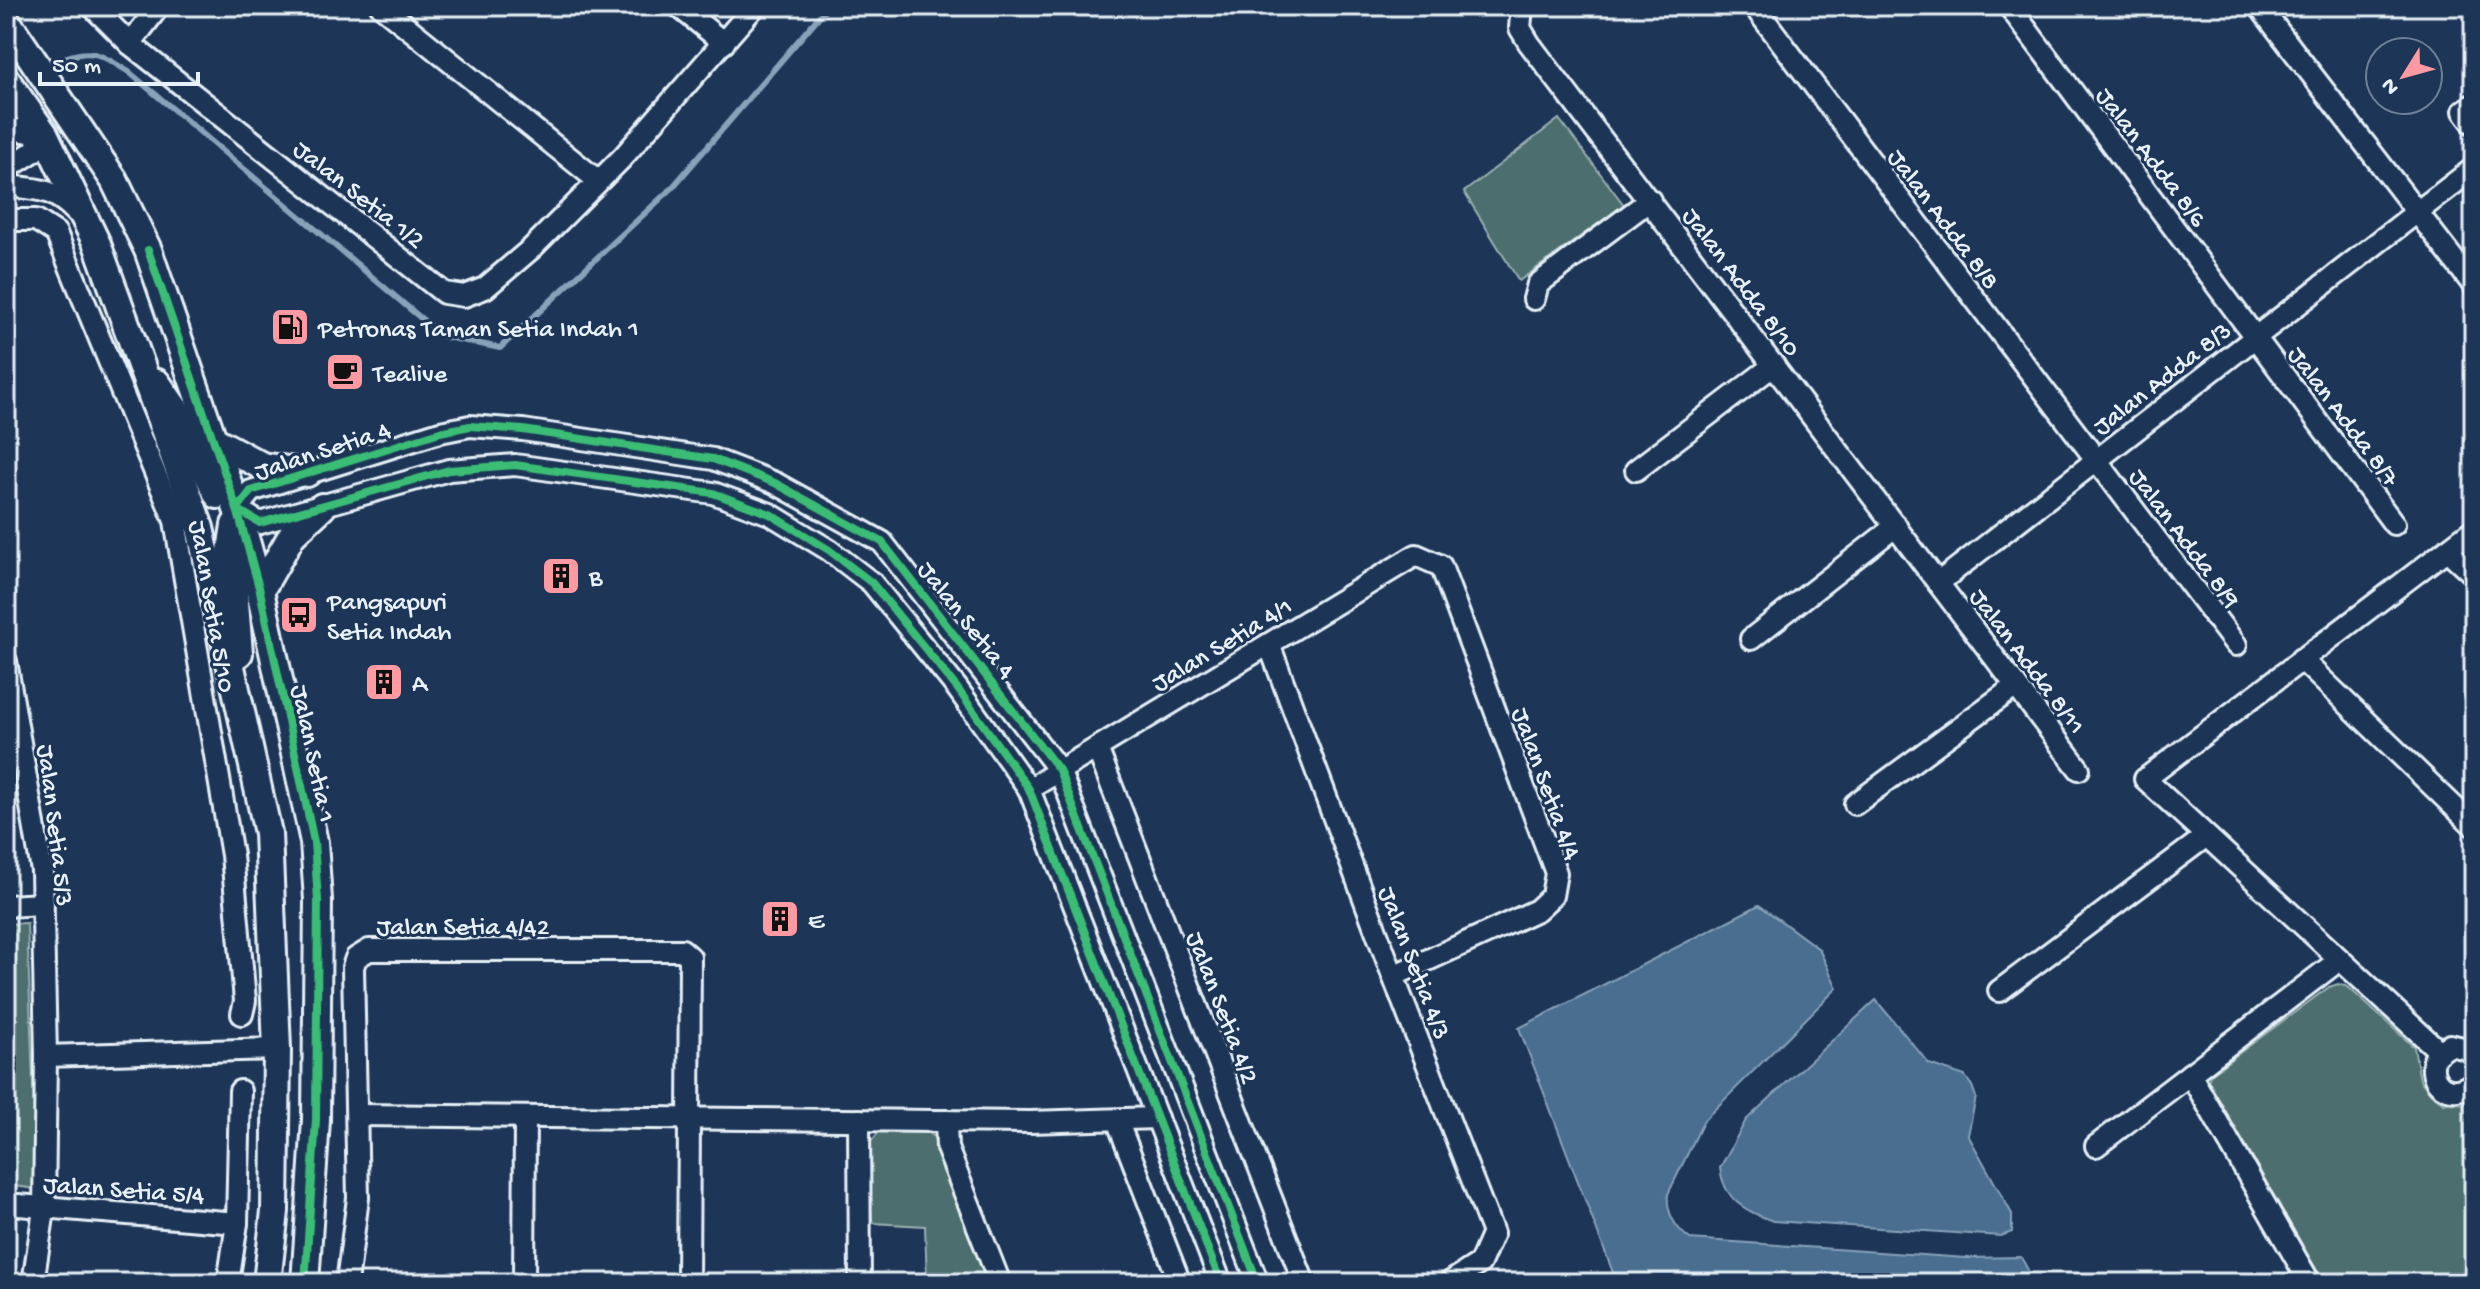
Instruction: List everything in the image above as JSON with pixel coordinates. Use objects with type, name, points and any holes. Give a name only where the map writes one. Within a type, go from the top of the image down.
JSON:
[{"type":"main road","name":"Jalan Setia 1","points":[[6,20],[114,180],[148,250],[237,509],[260,591],[314,842],[318,900],[316,1120],[305,1283]]},
{"type":"main road","points":[[6,28],[44,92],[52,115],[45,135]]},
{"type":"main road","points":[[6,80],[45,135],[88,224],[200,528],[268,833],[277,1049],[275,1211],[267,1283]]},
{"type":"main road","points":[[45,135],[81,152],[148,250]]},
{"type":"main road","points":[[138,357],[178,413],[214,492],[237,509],[231,551],[238,610],[241,716]]},
{"type":"main road","points":[[212,439],[262,466],[307,473]]},
{"type":"main road","points":[[260,591],[285,544],[322,507]]},
{"type":"main road","points":[[277,1049],[296,1042],[310,1024],[316,968]]},
{"type":"main road","points":[[277,1049],[296,1062],[308,1082],[316,1120]]},
{"type":"street","name":"Jalan Setia 1/2","points":[[92,6],[130,44],[444,293],[464,296],[485,288],[532,248],[622,158],[755,6]]},
{"type":"street","points":[[130,44],[159,6]]},
{"type":"street","points":[[381,6],[597,180]]},
{"type":"street","points":[[678,6],[724,43]]},
{"type":"street","name":"Jalan Adda 8/10","points":[[1522,6],[1520,28],[1529,43],[1938,583]]},
{"type":"street","name":"Jalan Adda 8/8","points":[[1754,6],[2096,460]]},
{"type":"street","name":"Jalan Adda 8/6","points":[[2009,6],[2255,338]]},
{"type":"street","points":[[2259,6],[2474,286]]},
{"type":"street","points":[[6,135],[18,130],[45,135],[33,152],[6,169]]},
{"type":"street","name":"Jalan Adda 8/3","points":[[1938,583],[2474,168]]},
{"type":"street","points":[[6,186],[41,189],[60,195],[88,224]]},
{"type":"street","points":[[1534,299],[1538,284],[1650,200]]},
{"type":"street","name":"Jalan Setia 5/10","points":[[6,220],[36,220],[56,233],[175,521],[232,855],[245,1001],[242,1014]]},
{"type":"street","name":"Jalan Adda 8/7","points":[[2255,338],[2394,524]]},
{"type":"street","points":[[1636,470],[1774,365]]},
{"type":"street","name":"Jalan Setia 4","points":[[1221,1283],[1029,789],[957,688],[872,583],[829,550],[770,514],[713,493],[515,465],[449,470],[260,523],[237,509],[251,491],[470,426],[523,430],[713,459],[750,473],[882,542],[1059,770],[1258,1283]]},
{"type":"street","name":"Jalan Adda 8/9","points":[[2096,460],[2236,645]]},
{"type":"street","points":[[1751,639],[1896,526]]},
{"type":"street","points":[[2439,1051],[2338,961],[2145,779],[2474,529]]},
{"type":"street","points":[[2447,550],[2474,575]]},
{"type":"street","name":"Jalan Setia 4/1","points":[[1029,789],[1416,555],[1441,566]]},
{"type":"street","name":"Jalan Setia 4/4","points":[[1393,976],[1537,910],[1552,896],[1556,873],[1441,566]]},
{"type":"street","name":"Jalan Adda 8/11","points":[[1938,583],[2079,769]]},
{"type":"street","name":"Jalan Setia 4/3","points":[[1269,644],[1493,1233],[1480,1263],[1449,1283]]},
{"type":"street","points":[[2301,659],[2474,826]]},
{"type":"street","name":"Jalan Setia 5/3","points":[[6,661],[42,871],[46,1056],[44,1210],[33,1283]]},
{"type":"street","points":[[1855,804],[2016,686]]},
{"type":"street","name":"Jalan Setia 4/2","points":[[1097,748],[1304,1283]]},
{"type":"street","points":[[1999,991],[2205,837]]},
{"type":"street","points":[[6,906],[43,904]]},
{"type":"street","name":"Jalan Setia 4/42","points":[[347,1283],[358,1198],[353,967],[363,952],[682,950],[690,957],[687,1116]]},
{"type":"street","points":[[2096,1146],[2338,961]]},
{"type":"street","points":[[2472,1049],[2450,1045],[2439,1051],[2432,1063],[2437,1084],[2454,1091],[2474,1081]]},
{"type":"street","points":[[46,1056],[277,1049]]},
{"type":"street","points":[[2190,1074],[2310,1283]]},
{"type":"street","points":[[228,1283],[237,1223],[240,1091]]},
{"type":"street","points":[[357,1115],[946,1121],[1157,1118]]},
{"type":"street","points":[[687,1116],[688,1283]]},
{"type":"street","points":[[524,1283],[525,1119]]},
{"type":"street","points":[[859,1120],[860,1283]]},
{"type":"street","points":[[1117,1120],[1180,1283]]},
{"type":"street","points":[[946,1121],[947,1148],[1000,1283]]},
{"type":"street","name":"Jalan Setia 5/4","points":[[6,1204],[44,1210],[237,1223]]},
{"type":"green space","points":[[1559,119],[1624,205],[1519,281],[1464,192]]},
{"type":"green space","points":[[27,923],[37,1189],[6,1185],[6,924]]},
{"type":"green space","points":[[2338,984],[2348,987],[2414,1047],[2420,1080],[2431,1094],[2444,1103],[2474,1104],[2474,1283],[2324,1283],[2208,1080],[2211,1074],[2329,987]]},
{"type":"green space","points":[[882,1128],[927,1131],[933,1136],[990,1283],[927,1283],[925,1226],[872,1223],[869,1144]]},
{"type":"water","points":[[1759,905],[1819,949],[1837,988],[1704,1120],[1668,1194],[1668,1207],[1676,1225],[1690,1239],[1966,1258],[2021,1257],[2035,1283],[1617,1283],[1519,1028]]},
{"type":"water","points":[[1876,1000],[1929,1064],[1965,1076],[1972,1086],[1976,1097],[1968,1135],[2012,1214],[2012,1232],[2001,1236],[1773,1221],[1745,1208],[1726,1188],[1720,1168],[1746,1120]]},
{"type":"waterway","points":[[64,58],[91,53],[129,72],[442,336],[500,348],[672,188],[828,6]]},
{"type":"cycle path","points":[[148,250],[237,509],[260,591],[314,842],[318,900],[316,1120],[305,1283]]},
{"type":"cycle path","points":[[237,509],[251,491],[440,432],[470,426],[523,430],[713,459],[775,483],[882,542],[1059,770],[1258,1283]]},
{"type":"cycle path","points":[[237,509],[260,523],[449,470],[515,465],[713,493],[770,514],[829,550],[872,583],[957,688],[1029,789],[1221,1283]]},
{"type":"place","name":"Petronas Taman Setia Indah 1","points":[[290,327]]},
{"type":"place","name":"Tealive","points":[[345,372]]},
{"type":"place","name":"B","points":[[561,576]]},
{"type":"place","name":"Pangsapuri Setia Indah","points":[[299,615]]},
{"type":"place","name":"A","points":[[384,682]]},
{"type":"place","name":"E","points":[[780,919]]}]
